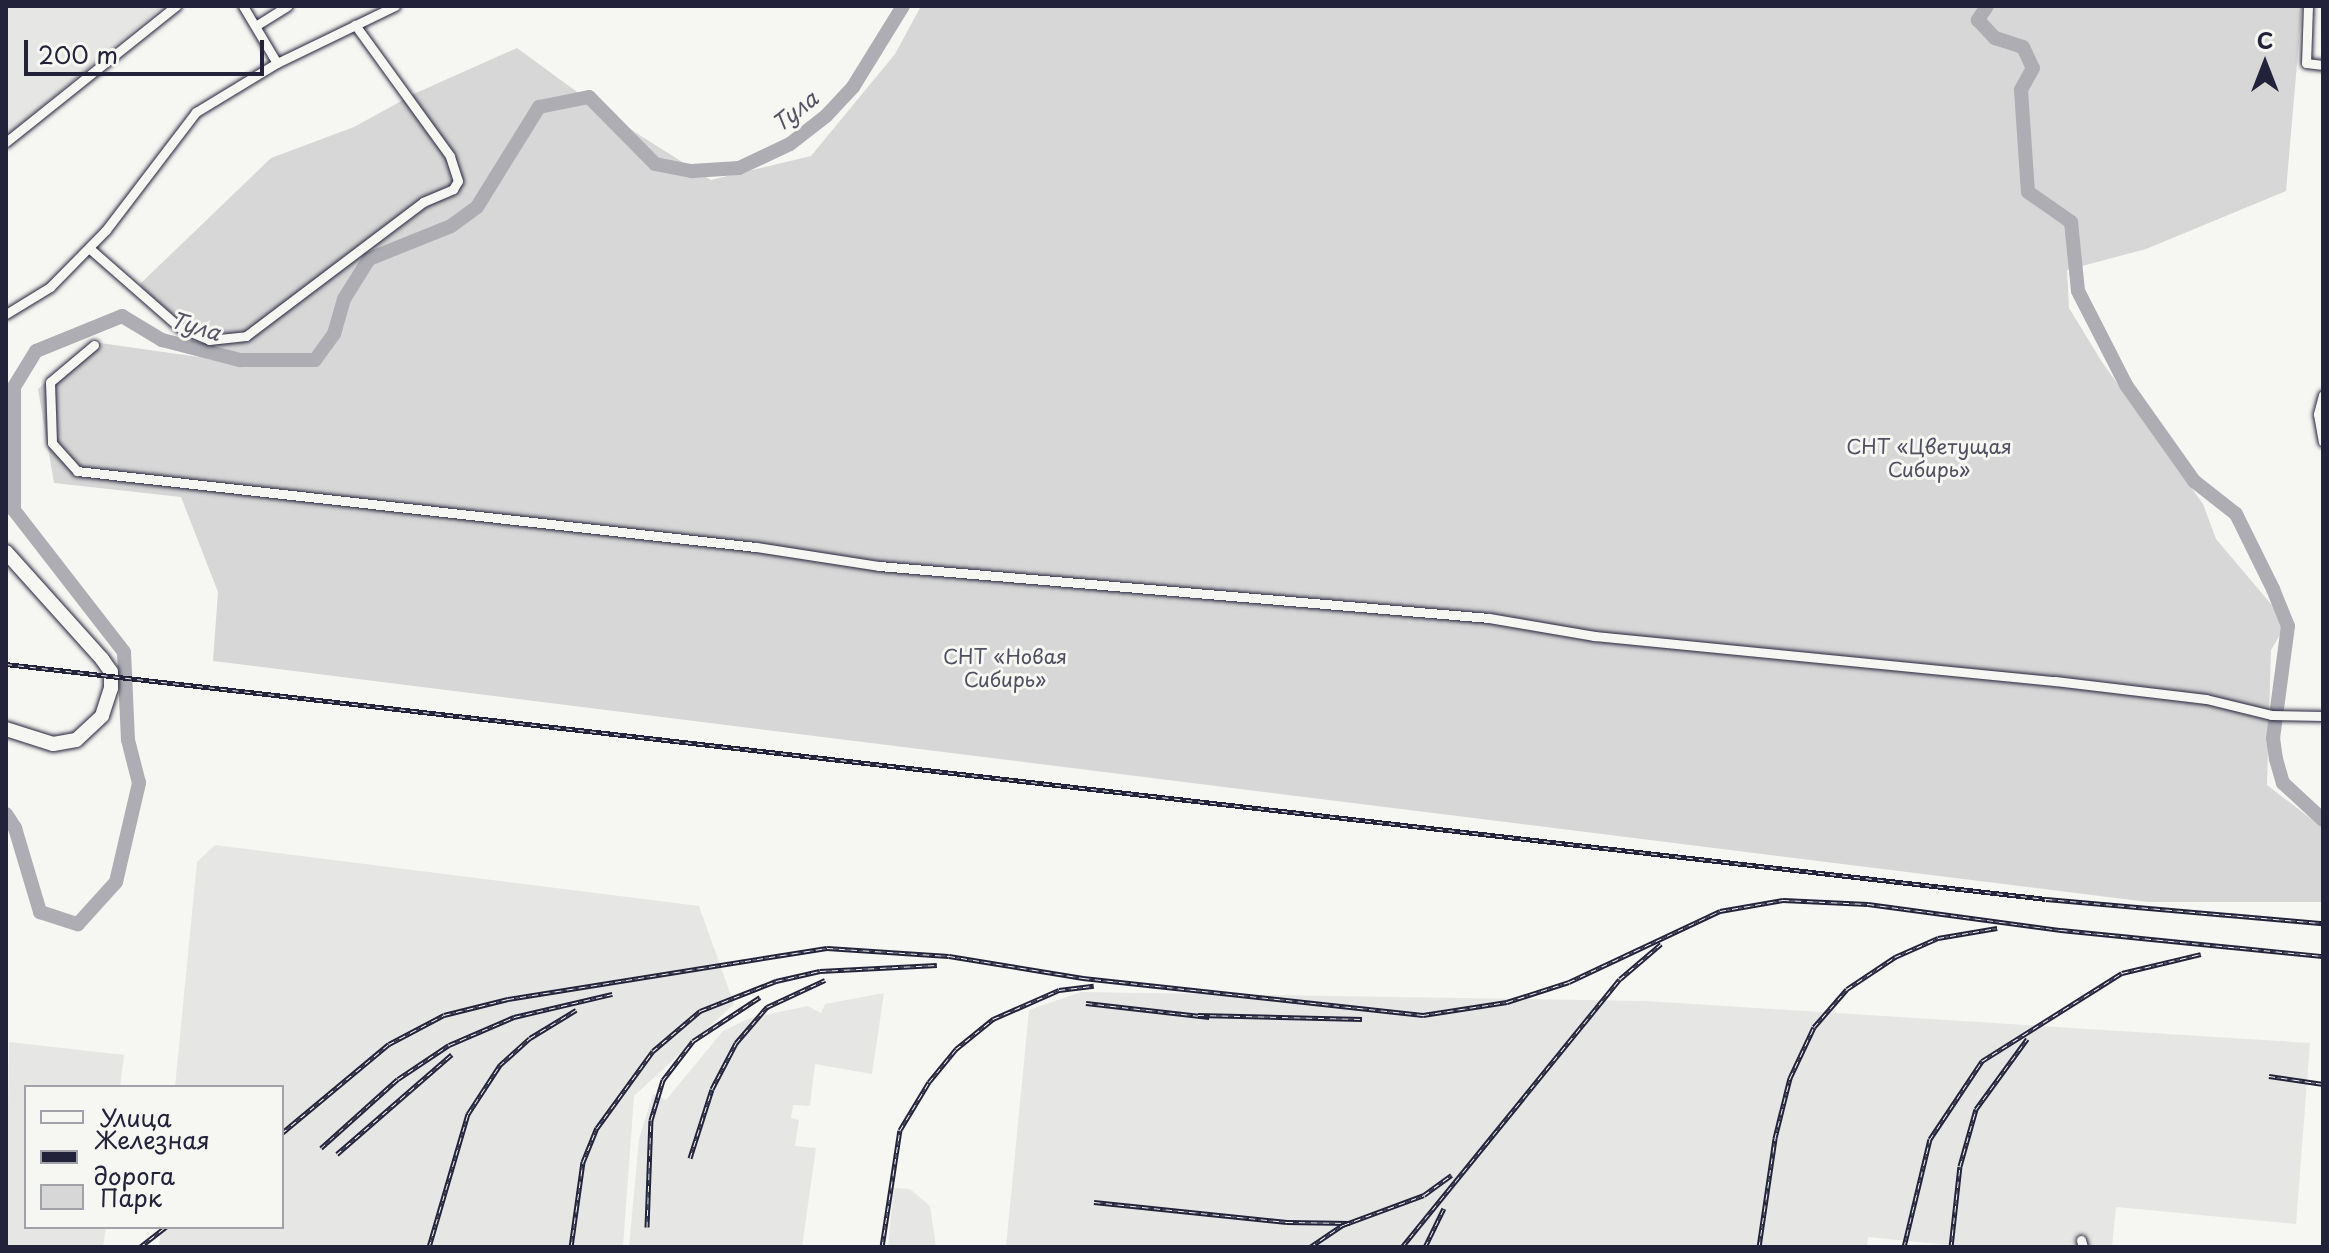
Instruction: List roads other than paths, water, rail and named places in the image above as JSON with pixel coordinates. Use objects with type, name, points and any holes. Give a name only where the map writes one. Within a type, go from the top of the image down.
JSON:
[{"type":"main road","points":[[6,552],[102,659],[111,672],[111,688],[102,716],[76,740],[53,744],[6,729]]},
{"type":"street","points":[[6,142],[176,6]]},
{"type":"street","points":[[243,6],[277,63]]},
{"type":"street","points":[[257,25],[288,6]]},
{"type":"street","points":[[6,314],[50,287],[89,248],[196,112],[277,63],[395,6]]},
{"type":"street","points":[[2308,6],[2306,63],[2323,65]]},
{"type":"street","points":[[89,248],[179,327],[209,340],[246,336],[423,202],[453,189],[458,181],[450,156],[355,25]]},
{"type":"street","points":[[94,345],[50,382],[52,443],[77,471],[756,547],[879,566],[1489,618],[1594,636],[2055,681],[2206,699],[2271,715],[2323,716]]},
{"type":"street","points":[[2323,395],[2318,414],[2323,442]]},
{"type":"waterway","name":"Тула","points":[[6,814],[15,828],[40,912],[78,924],[116,882],[139,783],[128,740],[124,652],[14,510],[14,387],[36,351],[122,316],[162,340],[240,360],[315,360],[334,334],[344,299],[369,259],[451,226],[477,207],[539,107],[589,97],[655,164],[692,171],[739,168],[790,144],[826,116],[853,87],[903,6]]},
{"type":"waterway","points":[[1987,6],[1978,20],[1995,38],[2023,47],[2033,68],[2021,90],[2028,192],[2071,222],[2078,291],[2126,385],[2194,481],[2236,514],[2273,589],[2288,626],[2273,738],[2276,759],[2283,783],[2323,820]]},
{"type":"railway","points":[[6,664],[2046,899],[2323,923]]},
{"type":"railway","points":[[284,1131],[389,1044],[444,1015],[508,999],[827,948],[949,956],[1083,978],[1423,1015],[1507,1002],[1569,982],[1720,911],[1783,900],[1868,904],[2061,930],[2323,956]]},
{"type":"railway","points":[[1759,1247],[1775,1138],[1790,1078],[1814,1027],[1847,989],[1895,957],[1938,938],[1997,928]]},
{"type":"railway","points":[[1402,1247],[1620,979],[1661,944]]},
{"type":"railway","points":[[1904,1247],[1930,1139],[1982,1061],[2122,973],[2201,954]]},
{"type":"railway","points":[[571,1247],[583,1162],[597,1128],[653,1051],[700,1011],[776,981],[820,971],[937,965]]},
{"type":"railway","points":[[690,1158],[712,1089],[736,1043],[767,1007],[825,980]]},
{"type":"railway","points":[[882,1247],[900,1130],[929,1082],[956,1049],[993,1019],[1059,990],[1094,986]]},
{"type":"railway","points":[[321,1148],[398,1079],[449,1045],[514,1017],[612,994]]},
{"type":"railway","points":[[647,1227],[651,1120],[663,1080],[693,1041],[760,997]]},
{"type":"railway","points":[[1086,1003],[1209,1017]]},
{"type":"railway","points":[[429,1247],[468,1114],[500,1065],[530,1038],[576,1010]]},
{"type":"railway","points":[[1198,1015],[1362,1019]]},
{"type":"railway","points":[[1951,1247],[1960,1166],[1976,1109],[2027,1039]]},
{"type":"railway","points":[[337,1154],[452,1054]]},
{"type":"railway","points":[[2269,1076],[2323,1084]]},
{"type":"railway","points":[[1310,1247],[1343,1225],[1424,1195],[1452,1175]]},
{"type":"railway","points":[[1094,1202],[1287,1222],[1350,1223]]},
{"type":"railway","points":[[1425,1247],[1444,1208]]},
{"type":"railway","points":[[140,1247],[163,1229]]},
{"type":"park label","name":"СНТ «Цветущая Сибирь»","points":[[1929,458]]},
{"type":"park label","name":"СНТ «Новая Сибирь»","points":[[1005,668]]}]
